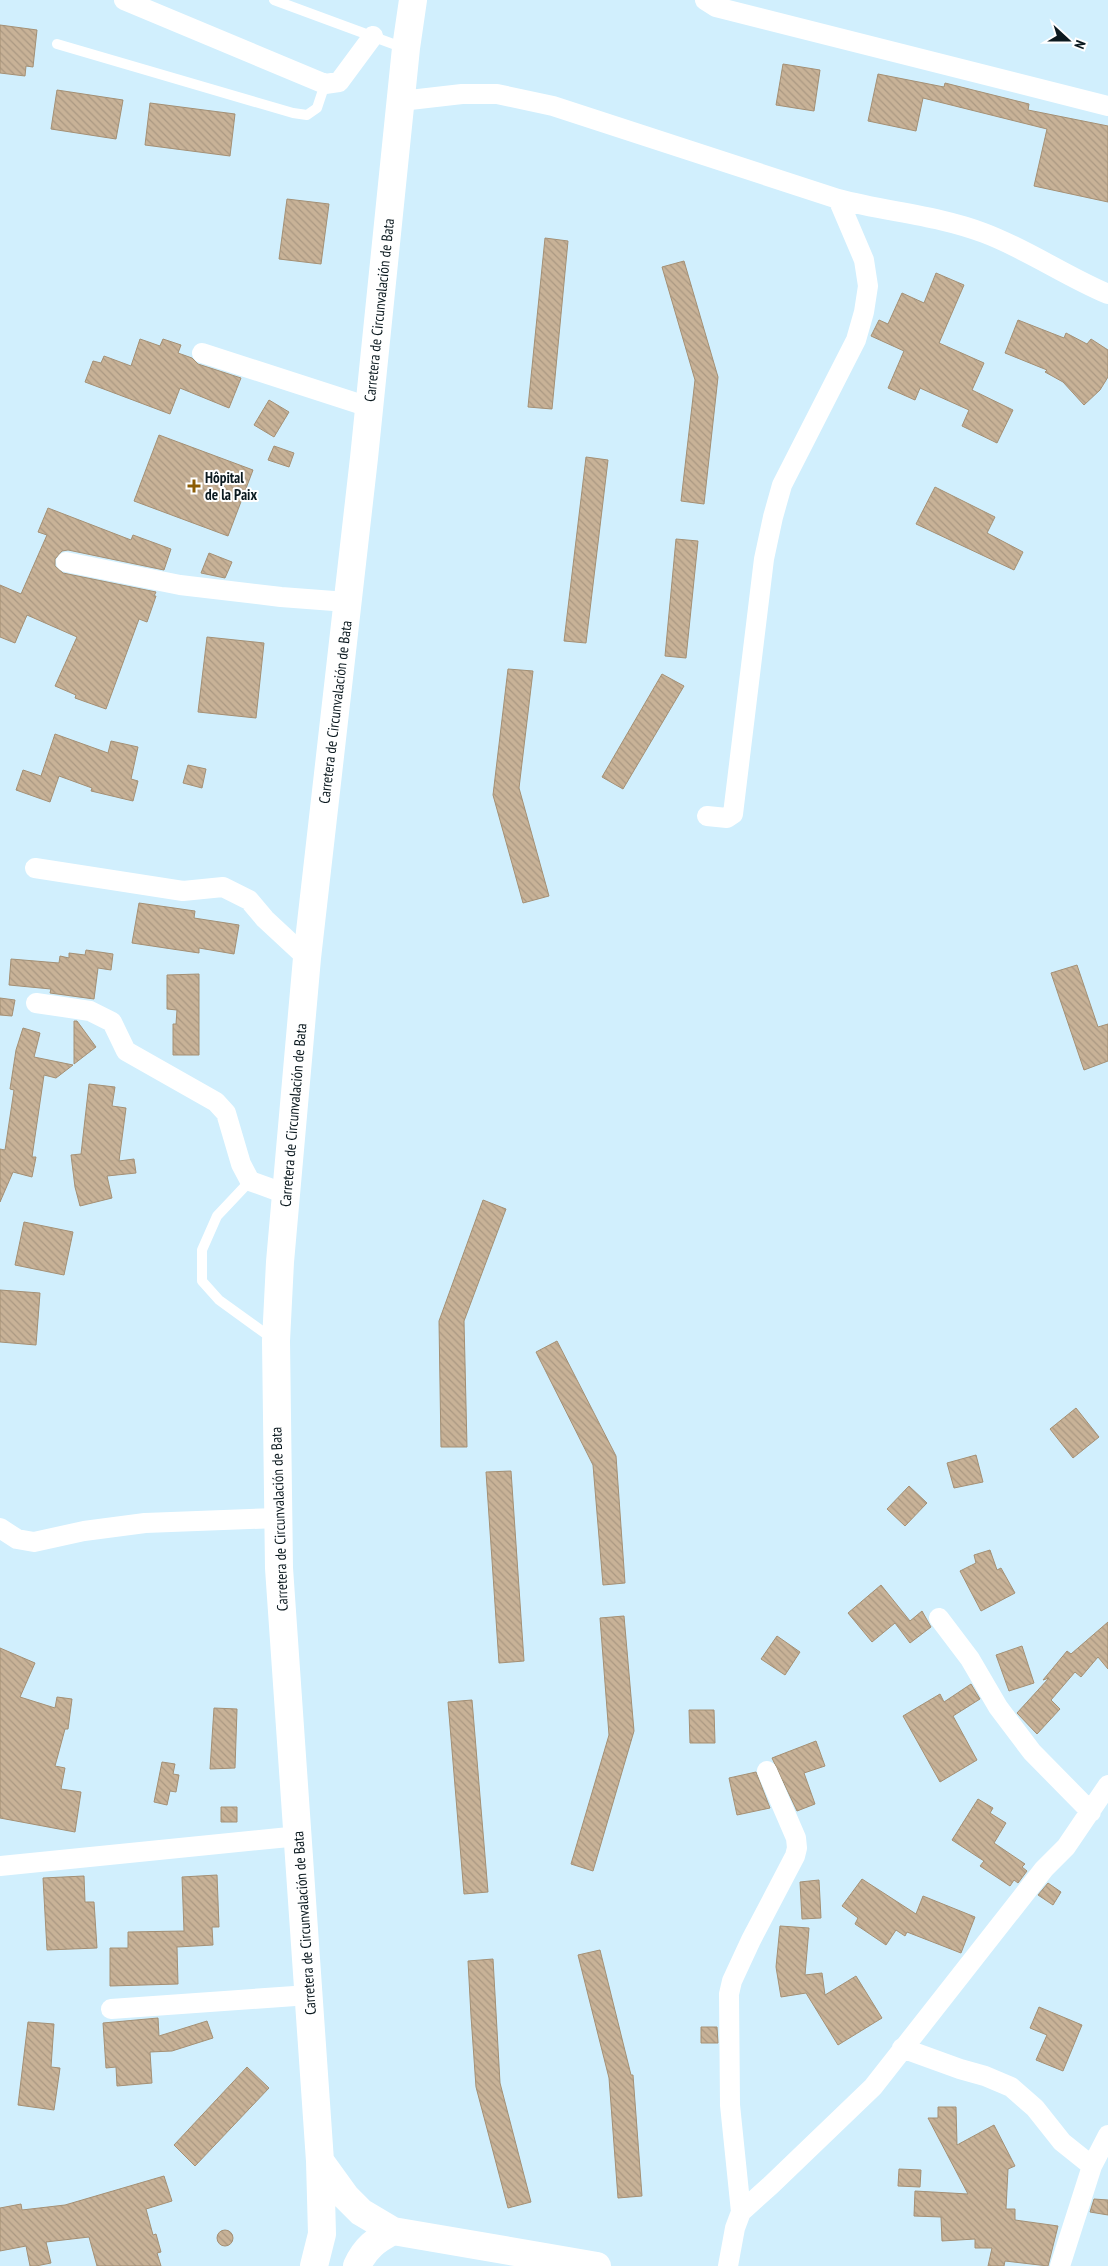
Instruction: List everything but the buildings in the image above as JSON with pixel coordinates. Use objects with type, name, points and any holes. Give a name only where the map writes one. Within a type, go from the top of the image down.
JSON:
[{"type":"main road","name":"Carretera de Circunvalación de Bata","points":[[314,2266],[322,2234],[320,2161],[280,1578],[277,1518],[276,1341],[286,1194],[307,958],[369,407],[406,48],[413,0]]},
{"type":"main road","points":[[320,2161],[361,2212],[394,2231],[597,2266]]},
{"type":"main road","points":[[356,2266],[362,2254],[371,2244],[394,2231]]},
{"type":"main road","points":[[322,2234],[341,2260],[341,2266]]},
{"type":"street","points":[[124,0],[325,84],[339,82],[373,36]]},
{"type":"street","points":[[705,0],[726,9],[1108,106]]},
{"type":"street","points":[[401,101],[462,94],[498,94],[553,106],[838,199],[869,207],[951,222],[985,233],[1078,281],[1108,294]]},
{"type":"street","points":[[707,816],[727,818],[733,814],[764,560],[782,485],[856,340],[864,312],[868,286],[864,260],[838,199]]},
{"type":"street","points":[[202,353],[369,407]]},
{"type":"street","points":[[66,562],[180,585],[281,597],[347,602]]},
{"type":"street","points":[[35,868],[183,891],[223,887],[249,900],[265,919],[307,958]]},
{"type":"street","points":[[36,1003],[90,1011],[112,1022],[126,1051],[216,1102],[226,1113],[241,1164],[250,1181],[286,1194]]},
{"type":"street","points":[[0,1528],[17,1539],[34,1542],[84,1531],[145,1523],[277,1518]]},
{"type":"street","points":[[939,1618],[970,1659],[998,1707],[1032,1752],[1091,1812]]},
{"type":"street","points":[[728,2266],[735,2228],[741,2212],[730,2106],[729,1994],[740,1962],[781,1884],[797,1848],[796,1838],[767,1771]]},
{"type":"street","points":[[741,2212],[772,2185],[874,2087],[902,2048],[968,1969],[1044,1869],[1066,1847],[1108,1785]]},
{"type":"street","points":[[0,1866],[299,1836]]},
{"type":"street","points":[[111,2008],[309,1995]]},
{"type":"street","points":[[902,2048],[985,2076],[1010,2087],[1035,2108],[1062,2142],[1092,2166]]},
{"type":"street","points":[[1060,2266],[1092,2166],[1108,2135]]},
{"type":"lane","points":[[274,0],[406,48]]},
{"type":"lane","points":[[57,44],[300,114],[307,115],[317,108],[325,84]]},
{"type":"lane","points":[[250,1181],[218,1216],[202,1250],[202,1282],[219,1300],[276,1341]]},
{"type":"place","name":"Hôpital de la Paix","points":[[194,486]]}]
